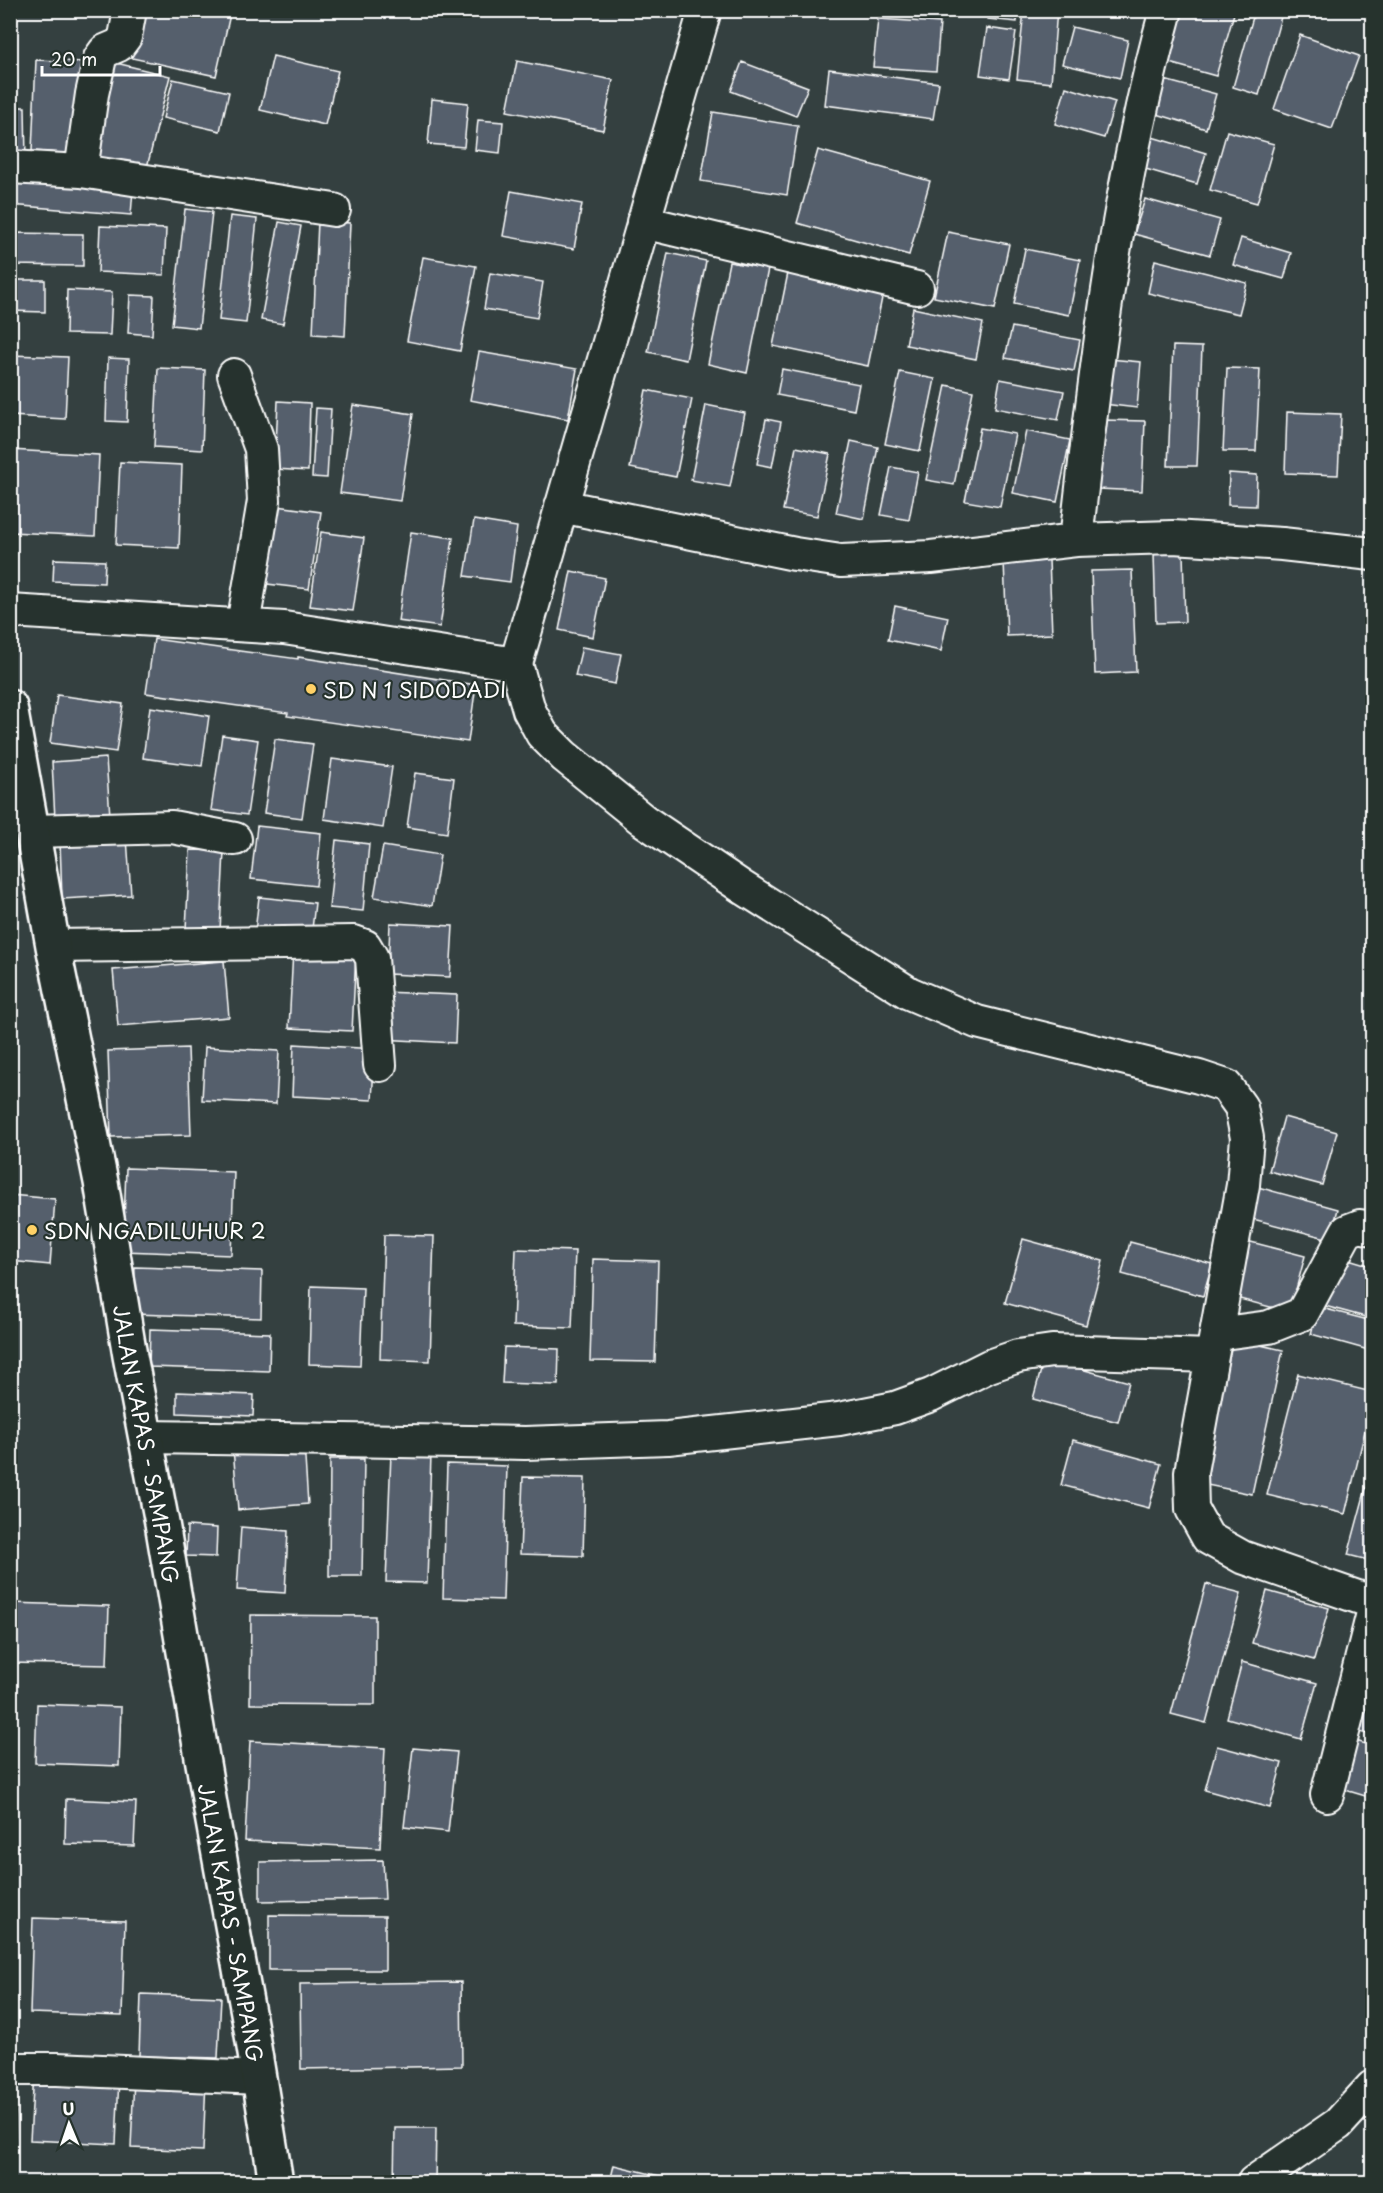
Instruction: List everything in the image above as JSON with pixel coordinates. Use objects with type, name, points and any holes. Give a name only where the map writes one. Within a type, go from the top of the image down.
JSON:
[{"type":"street","points":[[81,171],[92,94],[100,58],[105,51],[119,45],[125,37],[130,10]]},
{"type":"street","points":[[705,10],[516,664],[529,710],[542,734],[564,756],[653,827],[805,928],[909,993],[976,1022],[1199,1077],[1226,1086],[1241,1107],[1247,1138],[1243,1185],[1191,1472],[1192,1509],[1208,1538],[1242,1557],[1372,1602]]},
{"type":"street","points":[[1076,540],[1105,308],[1124,191],[1137,125],[1166,10]]},
{"type":"street","points":[[10,167],[81,171],[334,210]]},
{"type":"street","points":[[643,222],[917,288]]},
{"type":"street","points":[[234,375],[261,449],[264,501],[243,625]]},
{"type":"street","points":[[561,506],[795,554],[841,561],[931,557],[1076,540],[1184,538],[1282,544],[1372,554]]},
{"type":"street","points":[[10,611],[284,627],[516,664]]},
{"type":"street","name":"JALAN KAPAS - SAMPANG","points":[[10,707],[53,946],[101,1182],[276,2182]]},
{"type":"street","points":[[33,831],[172,827],[235,839]]},
{"type":"street","points":[[53,946],[354,942],[364,946],[372,958],[380,1065]]},
{"type":"street","points":[[146,1437],[525,1443],[668,1438],[838,1419],[895,1408],[931,1395],[988,1366],[1018,1356],[1052,1351],[1214,1345],[1269,1327],[1302,1314],[1347,1231],[1360,1226],[1372,1229]]},
{"type":"street","points":[[1327,1794],[1372,1617]]},
{"type":"street","points":[[10,2069],[57,2068],[259,2078]]},
{"type":"street","points":[[1254,2182],[1338,2124],[1372,2087]]},
{"type":"building","points":[[143,10],[231,10],[216,76],[132,58]]},
{"type":"building","points":[[898,10],[941,10],[941,14]]},
{"type":"building","points":[[989,10],[1018,10],[1017,22],[988,19]]},
{"type":"building","points":[[1024,10],[1057,10],[1051,83],[1017,79]]},
{"type":"building","points":[[1069,10],[1107,10],[1107,17],[1069,14]]},
{"type":"building","points":[[1177,10],[1235,10],[1216,76],[1162,61]]},
{"type":"building","points":[[1255,10],[1283,10],[1259,95],[1233,87]]},
{"type":"building","points":[[878,19],[940,23],[936,71],[873,67]]},
{"type":"building","points":[[1072,27],[1128,40],[1120,78],[1062,64]]},
{"type":"building","points":[[987,28],[1016,32],[1009,79],[980,75]]},
{"type":"building","points":[[1300,35],[1359,56],[1332,129],[1274,109]]},
{"type":"building","points":[[273,56],[338,71],[325,125],[260,110]]},
{"type":"building","points":[[36,60],[83,62],[78,154],[32,151]]},
{"type":"building","points":[[517,61],[613,80],[603,130],[507,111]]},
{"type":"building","points":[[112,62],[170,76],[145,175],[87,160]]},
{"type":"building","points":[[742,62],[808,87],[796,116],[731,91]]},
{"type":"building","points":[[829,69],[939,83],[933,119],[825,105]]},
{"type":"building","points":[[1157,78],[1216,94],[1206,129],[1147,111]]},
{"type":"building","points":[[173,79],[229,92],[220,131],[163,118]]},
{"type":"building","points":[[1066,87],[1115,102],[1104,138],[1055,124]]},
{"type":"building","points":[[432,99],[468,103],[464,147],[428,144]]},
{"type":"building","points":[[10,107],[25,107],[26,161],[10,161]]},
{"type":"building","points":[[713,112],[798,126],[787,195],[701,181]]},
{"type":"building","points":[[478,120],[503,122],[500,153],[475,150]]},
{"type":"building","points":[[1227,131],[1274,144],[1257,203],[1210,190]]},
{"type":"building","points":[[1142,134],[1206,153],[1197,184],[1132,165]]},
{"type":"building","points":[[818,150],[930,181],[909,255],[797,223]]},
{"type":"building","points":[[10,179],[133,189],[131,215],[10,205]]},
{"type":"building","points":[[511,191],[582,204],[574,249],[503,236]]},
{"type":"building","points":[[1145,199],[1220,220],[1210,255],[1134,234]]},
{"type":"building","points":[[185,209],[212,212],[199,328],[172,325]]},
{"type":"building","points":[[230,216],[257,219],[246,323],[219,320]]},
{"type":"building","points":[[318,221],[350,223],[345,336],[313,334]]},
{"type":"building","points":[[279,222],[301,226],[283,324],[261,320]]},
{"type":"building","points":[[100,226],[166,229],[164,275],[98,272]]},
{"type":"building","points":[[948,232],[1009,244],[995,309],[934,297]]},
{"type":"building","points":[[10,233],[83,234],[83,266],[10,265]]},
{"type":"building","points":[[1241,238],[1291,253],[1284,279],[1233,265]]},
{"type":"building","points":[[1025,249],[1080,260],[1069,315],[1014,304]]},
{"type":"building","points":[[668,253],[706,261],[686,360],[648,352]]},
{"type":"building","points":[[423,257],[476,266],[460,351],[407,341]]},
{"type":"building","points":[[1155,260],[1247,283],[1239,314],[1148,293]]},
{"type":"building","points":[[729,262],[768,269],[747,373],[708,364]]},
{"type":"building","points":[[490,273],[543,282],[537,318],[484,309]]},
{"type":"building","points":[[788,273],[883,293],[868,366],[773,346]]},
{"type":"building","points":[[10,280],[45,280],[45,312],[10,311]]},
{"type":"building","points":[[67,290],[112,292],[110,335],[66,334]]},
{"type":"building","points":[[130,295],[154,296],[152,335],[128,333]]},
{"type":"building","points":[[913,308],[983,323],[976,359],[906,345]]},
{"type":"building","points":[[1012,327],[1080,340],[1074,371],[1005,358]]},
{"type":"building","points":[[1173,346],[1202,347],[1197,466],[1168,466]]},
{"type":"building","points":[[479,352],[577,369],[568,419],[470,400]]},
{"type":"building","points":[[10,355],[68,357],[65,419],[10,416]]},
{"type":"building","points":[[108,358],[129,359],[127,422],[106,421]]},
{"type":"building","points":[[1099,358],[1141,362],[1137,408],[1095,403]]},
{"type":"building","points":[[158,368],[205,370],[202,450],[154,447]]},
{"type":"building","points":[[1227,368],[1260,369],[1256,451],[1223,451]]},
{"type":"building","points":[[782,369],[859,384],[854,410],[777,395]]},
{"type":"building","points":[[900,372],[935,379],[920,451],[885,444]]},
{"type":"building","points":[[1000,379],[1064,391],[1058,420],[995,408]]},
{"type":"building","points":[[946,385],[973,391],[954,485],[926,480]]},
{"type":"building","points":[[646,390],[692,399],[676,477],[630,468]]},
{"type":"building","points":[[278,401],[310,403],[308,471],[275,469]]},
{"type":"building","points":[[353,405],[413,414],[400,501],[340,493]]},
{"type":"building","points":[[706,405],[745,413],[730,487],[691,480]]},
{"type":"building","points":[[316,408],[331,409],[327,478],[312,477]]},
{"type":"building","points":[[1287,412],[1341,414],[1338,475],[1285,473]]},
{"type":"building","points":[[766,419],[781,422],[772,467],[757,464]]},
{"type":"building","points":[[1102,420],[1145,421],[1142,491],[1099,489]]},
{"type":"building","points":[[980,428],[1015,434],[1000,507],[965,501]]},
{"type":"building","points":[[1026,431],[1070,440],[1057,502],[1013,493]]},
{"type":"building","points":[[851,441],[878,447],[864,519],[836,513]]},
{"type":"building","points":[[796,447],[830,454],[817,516],[783,510]]},
{"type":"building","points":[[10,450],[99,455],[95,536],[10,532]]},
{"type":"building","points":[[120,462],[182,465],[179,548],[116,545]]},
{"type":"building","points":[[891,467],[918,472],[909,520],[881,515]]},
{"type":"building","points":[[1229,473],[1257,475],[1256,506],[1228,505]]},
{"type":"building","points":[[270,505],[321,512],[309,589],[259,583]]},
{"type":"building","points":[[474,520],[517,527],[510,582],[465,576]]},
{"type":"building","points":[[321,532],[364,538],[353,611],[310,606]]},
{"type":"building","points":[[411,532],[453,538],[440,627],[398,621]]},
{"type":"building","points":[[1183,553],[1185,622],[1156,623],[1154,554]]},
{"type":"building","points":[[54,559],[105,561],[104,583],[53,581]]},
{"type":"building","points":[[1049,560],[1052,634],[1007,636],[1004,561]]},
{"type":"building","points":[[1132,570],[1136,672],[1095,674],[1091,571]]},
{"type":"building","points":[[571,571],[605,578],[593,637],[559,630]]},
{"type":"building","points":[[895,606],[948,617],[941,651],[888,640]]},
{"type":"building","name":"SD N 1 SIDODADI","points":[[154,639],[298,659],[298,657],[476,685],[468,742],[146,693]]},
{"type":"building","points":[[582,647],[621,654],[615,684],[575,676]]},
{"type":"building","points":[[57,695],[123,704],[116,752],[50,743]]},
{"type":"building","points":[[150,707],[209,716],[202,766],[143,758]]},
{"type":"building","points":[[222,735],[258,740],[247,815],[211,810]]},
{"type":"building","points":[[275,739],[313,744],[302,818],[264,813]]},
{"type":"building","points":[[106,758],[110,816],[55,819],[52,762]]},
{"type":"building","points":[[332,759],[392,767],[383,828],[324,819]]},
{"type":"building","points":[[415,773],[454,778],[447,833],[407,827]]},
{"type":"building","points":[[257,826],[321,833],[316,886],[251,879]]},
{"type":"building","points":[[127,838],[131,895],[62,899],[60,842]]},
{"type":"building","points":[[336,840],[369,844],[363,911],[329,908]]},
{"type":"building","points":[[383,846],[440,855],[432,906],[374,897]]},
{"type":"building","points":[[190,850],[224,851],[220,931],[186,929]]},
{"type":"building","points":[[259,897],[315,903],[311,938],[255,932]]},
{"type":"building","points":[[390,923],[453,926],[450,977],[388,974]]},
{"type":"building","points":[[293,950],[356,953],[352,1031],[289,1028]]},
{"type":"building","points":[[224,961],[229,1017],[118,1026],[113,970]]},
{"type":"building","points":[[383,992],[457,995],[455,1043],[381,1039]]},
{"type":"building","points":[[294,1044],[375,1049],[372,1100],[292,1096]]},
{"type":"building","points":[[205,1047],[279,1051],[276,1104],[202,1100]]},
{"type":"building","points":[[188,1048],[191,1135],[111,1137],[108,1051]]},
{"type":"building","points":[[1284,1117],[1337,1132],[1322,1185],[1269,1171]]},
{"type":"building","points":[[126,1168],[234,1172],[231,1255],[123,1251]]},
{"type":"building","points":[[1254,1186],[1338,1209],[1330,1239],[1245,1217]]},
{"type":"building","name":"SDN NGADILUHUR 2","points":[[10,1195],[55,1199],[50,1265],[10,1261]]},
{"type":"building","points":[[384,1235],[434,1236],[430,1361],[380,1359]]},
{"type":"building","points":[[1023,1239],[1103,1261],[1086,1325],[1005,1303]]},
{"type":"building","points":[[1247,1241],[1305,1256],[1290,1312],[1232,1297]]},
{"type":"building","points":[[1130,1242],[1212,1264],[1203,1296],[1122,1274]]},
{"type":"building","points":[[516,1249],[575,1251],[572,1328],[513,1326]]},
{"type":"building","points":[[1335,1255],[1372,1266],[1372,1307],[1369,1318],[1321,1305]]},
{"type":"building","points":[[593,1259],[658,1261],[655,1362],[590,1361]]},
{"type":"building","points":[[135,1267],[262,1271],[261,1318],[133,1314]]},
{"type":"building","points":[[311,1286],[363,1288],[360,1366],[309,1364]]},
{"type":"building","points":[[1318,1307],[1372,1321],[1372,1351],[1311,1334]]},
{"type":"building","points":[[150,1329],[270,1333],[269,1371],[149,1367]]},
{"type":"building","points":[[1233,1339],[1283,1350],[1252,1494],[1202,1484]]},
{"type":"building","points":[[504,1347],[559,1349],[558,1385],[502,1383]]},
{"type":"building","points":[[1044,1359],[1129,1382],[1118,1422],[1033,1399]]},
{"type":"building","points":[[1298,1374],[1372,1392],[1372,1402],[1345,1514],[1267,1495]]},
{"type":"building","points":[[177,1392],[254,1395],[253,1416],[177,1413]]},
{"type":"building","points":[[1073,1440],[1161,1464],[1149,1508],[1061,1485]]},
{"type":"building","points":[[304,1443],[308,1504],[238,1510],[233,1448]]},
{"type":"building","points":[[391,1453],[431,1454],[427,1583],[386,1582]]},
{"type":"building","points":[[330,1459],[364,1459],[362,1576],[329,1576]]},
{"type":"building","points":[[447,1464],[507,1466],[503,1600],[443,1598]]},
{"type":"building","points":[[1372,1466],[1372,1561],[1348,1555]]},
{"type":"building","points":[[523,1477],[585,1478],[583,1556],[520,1554]]},
{"type":"building","points":[[187,1526],[217,1528],[216,1557],[186,1556]]},
{"type":"building","points":[[241,1527],[288,1531],[285,1593],[237,1590]]},
{"type":"building","points":[[1206,1584],[1241,1593],[1206,1723],[1171,1714]]},
{"type":"building","points":[[1267,1591],[1329,1608],[1314,1660],[1252,1643]]},
{"type":"building","points":[[10,1603],[109,1606],[107,1665],[10,1663]]},
{"type":"building","points":[[251,1615],[375,1616],[375,1705],[250,1704]]},
{"type":"building","points":[[1242,1662],[1317,1683],[1301,1739],[1227,1718]]},
{"type":"building","points":[[1357,1694],[1372,1698],[1372,1735],[1347,1729]]},
{"type":"building","points":[[37,1704],[121,1707],[119,1766],[35,1763]]},
{"type":"building","points":[[250,1741],[385,1748],[380,1848],[245,1841]]},
{"type":"building","points":[[1356,1741],[1372,1746],[1372,1798],[1342,1789]]},
{"type":"building","points":[[1217,1746],[1282,1763],[1270,1808],[1205,1790]]},
{"type":"building","points":[[413,1748],[457,1752],[448,1832],[404,1827]]},
{"type":"building","points":[[66,1799],[136,1802],[134,1846],[65,1844]]},
{"type":"building","points":[[383,1860],[385,1899],[260,1901],[260,1862]]},
{"type":"building","points":[[269,1915],[385,1916],[385,1970],[269,1970]]},
{"type":"building","points":[[33,1918],[125,1921],[122,2016],[30,2013]]},
{"type":"building","points":[[461,1982],[462,2066],[301,2069],[300,1984]]},
{"type":"building","points":[[141,1994],[221,1997],[218,2058],[139,2056]]},
{"type":"building","points":[[34,2073],[119,2077],[116,2144],[30,2140]]},
{"type":"building","points":[[134,2077],[206,2080],[203,2151],[131,2148]]},
{"type":"building","points":[[10,2078],[17,2078],[14,2148],[10,2148]]},
{"type":"building","points":[[395,2128],[436,2128],[435,2182],[394,2182]]},
{"type":"building","points":[[614,2165],[684,2182],[610,2182]]},
{"type":"place","name":"SD N 1 SIDODADI","points":[[311,689]]},
{"type":"place","name":"SDN NGADILUHUR 2","points":[[32,1230]]}]
